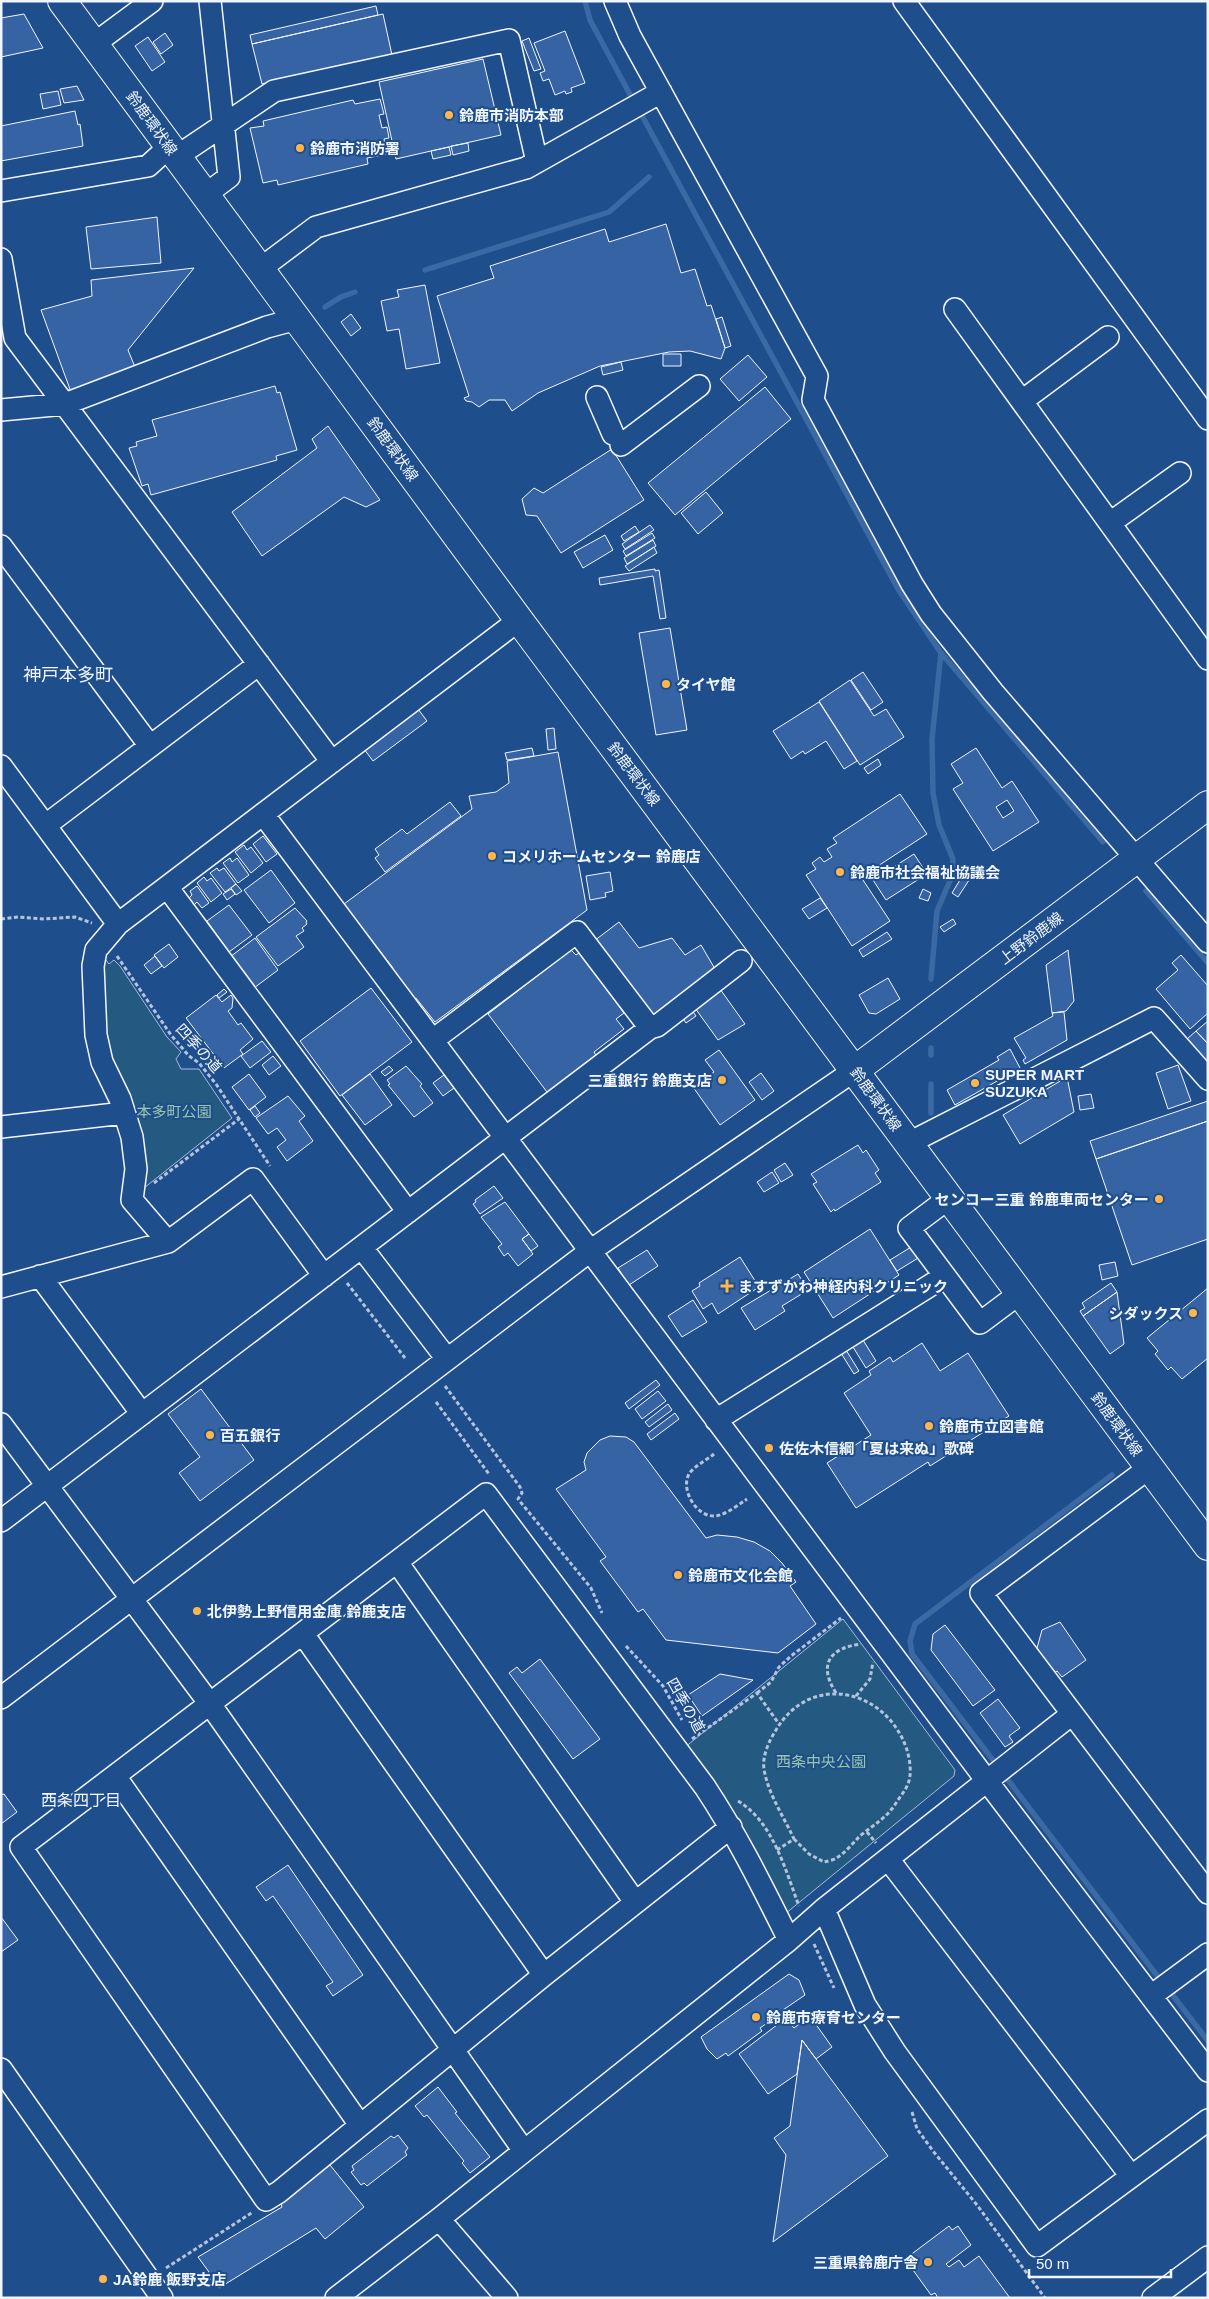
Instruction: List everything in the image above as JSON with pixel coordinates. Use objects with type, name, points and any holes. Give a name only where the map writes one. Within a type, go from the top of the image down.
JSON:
[{"type":"main road","name":"鈴鹿環状線","points":[[62,1],[518,620],[1208,1546]]},
{"type":"main road","name":"上野鈴鹿線","points":[[855,1070],[1208,805]]},
{"type":"street","points":[[94,44],[152,1]]},
{"type":"street","points":[[205,195],[229,177],[210,1]]},
{"type":"street","points":[[615,1],[654,96],[817,376],[813,400],[912,584],[959,649],[1208,942]]},
{"type":"street","points":[[904,1],[1208,419]]},
{"type":"street","points":[[1,191],[148,166],[223,125],[274,91],[509,40],[537,162]]},
{"type":"street","points":[[260,268],[316,227],[526,168],[654,96]]},
{"type":"street","points":[[1,258],[15,338],[332,762]]},
{"type":"street","points":[[955,309],[1207,655]]},
{"type":"street","points":[[1,410],[65,404],[267,327],[297,319]]},
{"type":"street","points":[[1022,401],[1108,338]]},
{"type":"street","points":[[597,397],[617,439],[699,386]]},
{"type":"street","points":[[1110,523],[1180,473]]},
{"type":"street","points":[[1,546],[150,746]]},
{"type":"street","points":[[168,1242],[132,1200],[136,1169],[132,1137],[120,1099],[102,1062],[96,1035],[93,966],[96,950],[112,931],[166,887],[518,620]]},
{"type":"street","points":[[46,825],[259,664]]},
{"type":"street","points":[[1,766],[46,825],[112,931]]},
{"type":"street","points":[[263,814],[716,1420],[1153,1995],[1208,2071]]},
{"type":"street","points":[[166,887],[408,1212]]},
{"type":"street","points":[[432,1040],[577,932],[650,1028]]},
{"type":"street","points":[[1,1521],[504,1138],[650,1028],[657,1026],[741,961]]},
{"type":"street","points":[[909,1143],[1154,1018],[1208,1079]]},
{"type":"street","points":[[1,1698],[590,1251],[855,1070]]},
{"type":"street","points":[[1,1127],[124,1113]]},
{"type":"street","points":[[1,1287],[168,1242],[253,1179],[330,1272]]},
{"type":"street","points":[[949,1198],[909,1228],[980,1323],[1020,1293]]},
{"type":"street","points":[[362,1248],[447,1359]]},
{"type":"street","points":[[40,1276],[142,1414]]},
{"type":"street","points":[[716,1420],[945,1276]]},
{"type":"street","points":[[1,1424],[210,1704],[524,2152]]},
{"type":"street","points":[[1149,1468],[981,1593],[1208,1893]]},
{"type":"street","points":[[731,1827],[544,1975],[279,2192],[266,2200],[21,1847],[486,1494],[705,1787],[731,1827],[789,1940]]},
{"type":"street","points":[[397,1562],[635,1902]]},
{"type":"street","points":[[303,1634],[544,1975]]},
{"type":"street","points":[[336,2298],[524,2152],[789,1940],[883,1852],[989,1779],[1072,1714]]},
{"type":"street","points":[[115,1776],[360,2125]]},
{"type":"street","points":[[883,1852],[1131,2176]]},
{"type":"street","points":[[824,1909],[865,2005],[895,2052],[1037,2246],[1208,2120]]},
{"type":"street","points":[[1153,1995],[1208,1954]]},
{"type":"street","points":[[1,2069],[162,2298]]},
{"type":"street","points":[[439,2219],[507,2298]]},
{"type":"street","points":[[1153,2298],[1205,2264]]},
{"type":"path","name":"四季の道","points":[[1,919],[18,917],[75,917],[112,931],[171,1035],[189,1056],[199,1063],[272,1169]]},
{"type":"path","points":[[132,1200],[239,1119]]},
{"type":"path","points":[[330,1272],[405,1358]]},
{"type":"path","points":[[445,1386],[520,1487],[522,1493],[518,1499]]},
{"type":"path","points":[[436,1402],[494,1482]]},
{"type":"path","points":[[714,1454],[690,1472],[686,1482],[688,1494],[696,1507],[704,1514],[714,1516],[723,1514],[747,1499]]},
{"type":"path","points":[[512,1498],[518,1499],[591,1588],[605,1621]]},
{"type":"path","points":[[692,1739],[757,1694],[770,1682],[779,1667],[791,1656],[845,1615]]},
{"type":"path","name":"四季の道","points":[[620,1639],[663,1686],[685,1726]]},
{"type":"path","points":[[836,1694],[828,1680],[826,1669],[828,1660],[844,1648],[867,1643]]},
{"type":"path","points":[[856,1696],[870,1679],[874,1660]]},
{"type":"path","points":[[757,1694],[780,1724]]},
{"type":"path","points":[[836,1694],[856,1696],[874,1705],[896,1726],[910,1760],[909,1783],[889,1814],[838,1857],[824,1862],[809,1854],[794,1839],[772,1795],[764,1768],[768,1743],[787,1713],[802,1703],[818,1697],[836,1694]]},
{"type":"path","name":"四季の道","points":[[688,1734],[697,1747]]},
{"type":"path","points":[[736,1800],[751,1809],[777,1850],[800,1909]]},
{"type":"path","points":[[867,1832],[883,1852]]},
{"type":"path","points":[[777,1850],[794,1839]]},
{"type":"path","points":[[161,2272],[262,2206],[266,2200]]},
{"type":"green space","name":"本多町公園","points":[[103,956],[109,964],[114,960],[120,966],[167,1037],[181,1052],[176,1059],[181,1069],[199,1069],[232,1118],[139,1192],[101,1035]]},
{"type":"green space","name":"西条中央公園","points":[[843,1619],[955,1770],[954,1776],[785,1914],[684,1748]]},
{"type":"building","points":[[376,6],[378,15],[252,44],[250,35]]},
{"type":"building","points":[[24,14],[43,48],[1,57],[1,18]]},
{"type":"building","points":[[383,14],[392,55],[262,84],[252,44]]},
{"type":"building","points":[[565,31],[585,83],[571,88],[572,92],[566,94],[565,91],[555,95],[549,79],[543,81],[540,73],[545,71],[534,43]]},
{"type":"building","points":[[165,33],[173,45],[161,54],[153,42]]},
{"type":"building","points":[[148,37],[165,62],[152,71],[135,46]]},
{"type":"building","points":[[529,38],[541,69],[534,71],[522,41]]},
{"type":"building","points":[[483,59],[501,135],[396,159],[379,82]]},
{"type":"building","points":[[77,86],[84,100],[64,103],[60,89]]},
{"type":"building","points":[[58,91],[61,105],[43,109],[40,94]]},
{"type":"building","points":[[380,99],[384,114],[379,115],[382,128],[387,127],[389,138],[384,139],[387,154],[367,158],[368,164],[278,185],[277,180],[263,183],[250,128],[264,126],[263,121],[353,100],[355,104]]},
{"type":"building","points":[[75,111],[78,125],[80,124],[83,146],[1,161],[1,126]]},
{"type":"building","points":[[468,143],[469,151],[453,155],[451,146]]},
{"type":"building","points":[[449,147],[451,155],[433,159],[431,151]]},
{"type":"building","points":[[157,217],[161,263],[91,269],[86,227]]},
{"type":"building","points":[[666,224],[681,273],[695,269],[707,306],[711,305],[725,348],[721,359],[690,351],[669,352],[600,366],[538,393],[512,411],[505,400],[489,400],[479,407],[472,402],[466,401],[464,398],[469,396],[437,296],[494,278],[490,266],[605,229],[609,242]]},
{"type":"building","points":[[194,268],[128,350],[135,367],[71,392],[41,310],[92,296],[91,280]]},
{"type":"building","points":[[425,285],[440,363],[406,369],[399,329],[387,331],[381,301],[399,297],[397,290]]},
{"type":"building","points":[[351,314],[361,328],[351,336],[341,322]]},
{"type":"building","points":[[722,317],[731,346],[725,348],[716,319]]},
{"type":"building","points":[[663,354],[681,354],[681,366],[663,366]]},
{"type":"building","points":[[748,355],[767,377],[739,401],[720,379]]},
{"type":"building","points":[[621,362],[623,370],[603,375],[601,367]]},
{"type":"building","points":[[275,386],[277,393],[280,392],[297,450],[276,456],[277,460],[151,495],[148,484],[142,486],[129,448],[137,446],[136,442],[157,436],[152,420]]},
{"type":"building","points":[[765,387],[791,419],[675,515],[648,483]]},
{"type":"building","points":[[328,426],[380,500],[366,507],[344,497],[262,556],[232,512],[317,448],[312,439]]},
{"type":"building","points":[[612,449],[644,500],[561,553],[537,516],[526,515],[522,499],[534,488],[543,493]]},
{"type":"building","points":[[706,492],[723,513],[698,534],[681,513]]},
{"type":"building","points":[[650,525],[654,530],[625,549],[622,544]]},
{"type":"building","points":[[635,526],[639,532],[624,541],[621,536]]},
{"type":"building","points":[[652,533],[655,538],[626,556],[623,551]]},
{"type":"building","points":[[605,535],[613,550],[583,568],[574,552]]},
{"type":"building","points":[[653,540],[656,546],[627,564],[624,558]]},
{"type":"building","points":[[654,547],[657,553],[629,571],[625,566]]},
{"type":"building","points":[[655,569],[655,571],[659,570],[666,618],[660,619],[653,576],[600,585],[599,578]]},
{"type":"building","points":[[670,628],[687,730],[656,735],[639,633]]},
{"type":"building","points":[[863,672],[883,702],[871,710],[851,680]]},
{"type":"building","points":[[850,680],[874,716],[886,709],[904,737],[860,765],[819,701]]},
{"type":"building","points":[[819,702],[857,761],[844,769],[826,741],[805,754],[803,751],[791,759],[773,731]]},
{"type":"building","points":[[418,709],[427,721],[373,761],[364,749]]},
{"type":"building","points":[[554,728],[556,749],[548,750],[546,729]]},
{"type":"building","points":[[532,748],[534,756],[507,760],[505,753]]},
{"type":"building","points":[[976,748],[1002,788],[1012,781],[1039,822],[993,851],[953,789],[963,783],[951,764]],"holes":[[[1007,800],[1014,811],[1003,818],[996,807]]]},
{"type":"building","name":"コメリホームセンター 鈴鹿店","points":[[558,752],[587,910],[435,1022],[416,998],[413,1000],[390,969],[393,968],[344,904],[472,809],[469,796],[496,792],[509,783],[507,761]]},
{"type":"building","points":[[878,759],[881,765],[868,774],[864,768]]},
{"type":"building","name":"鈴鹿市社会福祉協議会","points":[[900,794],[927,834],[861,877],[890,921],[852,946],[806,875],[816,869],[812,863],[820,857],[824,862],[832,857],[827,849],[837,843],[833,838]]},
{"type":"building","points":[[450,802],[461,816],[385,872],[375,858],[379,855],[375,849],[402,829],[407,834]]},
{"type":"building","points":[[263,836],[277,854],[266,862],[253,844]]},
{"type":"building","points":[[244,845],[247,850],[251,847],[263,863],[251,873],[235,852]]},
{"type":"building","points":[[914,854],[927,874],[886,900],[873,880]]},
{"type":"building","points":[[230,858],[232,862],[237,858],[249,875],[238,883],[223,863]]},
{"type":"building","points":[[886,866],[889,870],[881,875],[878,871]]},
{"type":"building","points":[[968,867],[975,871],[958,897],[952,893]]},
{"type":"building","points":[[217,868],[219,871],[224,868],[236,884],[225,892],[210,873]]},
{"type":"building","points":[[271,870],[295,903],[269,923],[244,890]]},
{"type":"building","points":[[876,871],[880,876],[874,880],[871,875]]},
{"type":"building","points":[[610,872],[613,891],[605,893],[606,897],[590,900],[586,876]]},
{"type":"building","points":[[204,877],[207,881],[211,878],[222,893],[211,902],[197,883]]},
{"type":"building","points":[[236,884],[242,891],[236,895],[231,888]]},
{"type":"building","points":[[197,886],[209,903],[202,908],[197,902],[194,905],[189,898],[192,895],[190,891]]},
{"type":"building","points":[[231,889],[235,894],[227,900],[223,894]]},
{"type":"building","points":[[923,889],[931,893],[928,901],[919,898]]},
{"type":"building","points":[[820,898],[827,908],[809,919],[802,909]]},
{"type":"building","points":[[229,905],[252,935],[229,952],[207,921]]},
{"type":"building","points":[[295,908],[307,921],[307,924],[302,928],[304,931],[296,936],[304,947],[278,966],[256,937]]},
{"type":"building","points":[[953,919],[956,924],[944,932],[940,927]]},
{"type":"building","points":[[619,922],[639,948],[672,938],[685,955],[701,945],[715,969],[653,1015],[594,941]]},
{"type":"building","points":[[887,932],[892,939],[863,957],[859,950]]},
{"type":"building","points":[[255,938],[278,970],[254,988],[230,957]]},
{"type":"building","points":[[169,944],[178,957],[164,968],[154,955]]},
{"type":"building","points":[[571,950],[576,955],[579,953],[624,1013],[616,1019],[624,1029],[594,1052],[596,1055],[547,1092],[488,1014]]},
{"type":"building","points":[[1068,950],[1074,1001],[1066,1011],[1052,1013],[1046,965]]},
{"type":"building","points":[[1181,955],[1208,986],[1208,1013],[1190,1029],[1156,989],[1178,970],[1172,963]]},
{"type":"building","points":[[155,956],[162,966],[151,974],[144,965]]},
{"type":"building","points":[[888,978],[900,999],[876,1014],[869,1013],[859,995]]},
{"type":"building","points":[[371,988],[412,1042],[340,1096],[300,1041]]},
{"type":"building","points":[[224,989],[227,992],[219,998],[217,995]]},
{"type":"building","points":[[720,989],[745,1024],[718,1040],[695,1008]]},
{"type":"building","points":[[216,995],[222,1002],[231,995],[233,998],[232,1008],[228,1011],[238,1025],[241,1023],[253,1039],[240,1050],[243,1054],[224,1068],[186,1018]]},
{"type":"building","points":[[691,1009],[696,1016],[686,1023],[682,1017]]},
{"type":"building","points":[[1064,1012],[1067,1040],[1025,1064],[1023,1060],[1026,1058],[1014,1038],[1053,1016],[1052,1013]]},
{"type":"building","points":[[1208,1021],[1208,1044],[1196,1031]]},
{"type":"building","points":[[1196,1031],[1208,1044],[1208,1064],[1187,1039]]},
{"type":"building","points":[[262,1041],[271,1052],[250,1068],[241,1056]]},
{"type":"building","points":[[1010,1049],[1020,1068],[955,1105],[947,1090],[999,1060],[997,1057]]},
{"type":"building","name":"三重銀行 鈴鹿支店","points":[[719,1050],[755,1100],[720,1125],[693,1087],[714,1072],[705,1060]]},
{"type":"building","points":[[273,1056],[281,1066],[269,1075],[262,1065]]},
{"type":"building","points":[[1178,1065],[1191,1101],[1168,1109],[1156,1073]]},
{"type":"building","points":[[389,1066],[393,1070],[385,1076],[381,1072]]},
{"type":"building","points":[[406,1066],[422,1084],[420,1086],[433,1103],[414,1117],[388,1085],[390,1084],[387,1080]]},
{"type":"building","points":[[761,1073],[774,1091],[762,1100],[749,1082]]},
{"type":"building","points":[[249,1074],[266,1097],[249,1110],[232,1087]]},
{"type":"building","points":[[370,1074],[392,1105],[365,1125],[342,1095]]},
{"type":"building","points":[[444,1075],[454,1088],[443,1096],[433,1083]]},
{"type":"building","points":[[1067,1077],[1074,1112],[1020,1144],[1003,1115]]},
{"type":"building","points":[[1091,1094],[1094,1108],[1080,1110],[1078,1096]]},
{"type":"building","points":[[288,1096],[305,1116],[299,1121],[313,1141],[287,1161],[277,1147],[286,1140],[277,1128],[268,1134],[256,1118]]},
{"type":"building","points":[[1208,1101],[1208,1121],[1096,1159],[1090,1141]]},
{"type":"building","points":[[255,1106],[260,1113],[255,1117],[250,1110]]},
{"type":"building","name":"センコー三重 鈴鹿車両センター","points":[[1208,1121],[1208,1239],[1132,1265],[1096,1159]]},
{"type":"building","points":[[858,1145],[863,1153],[866,1150],[879,1170],[875,1173],[881,1182],[831,1212],[813,1184],[817,1182],[811,1174]]},
{"type":"building","points":[[785,1163],[793,1175],[781,1182],[774,1170]]},
{"type":"building","points":[[772,1172],[779,1183],[764,1192],[757,1182]]},
{"type":"building","points":[[494,1186],[503,1198],[480,1214],[473,1204],[476,1202],[475,1200]]},
{"type":"building","points":[[505,1202],[529,1234],[522,1239],[533,1254],[518,1266],[508,1253],[504,1256],[498,1247],[502,1244],[481,1217]]},
{"type":"building","points":[[870,1229],[899,1275],[833,1318],[804,1272]]},
{"type":"building","points":[[529,1234],[538,1246],[531,1251],[522,1239]]},
{"type":"building","points":[[916,1244],[923,1255],[897,1271],[890,1260]]},
{"type":"building","points":[[647,1250],[658,1266],[629,1285],[618,1268]]},
{"type":"building","points":[[740,1257],[759,1287],[718,1314],[712,1303],[703,1309],[692,1291],[700,1286],[699,1283]]},
{"type":"building","points":[[1115,1262],[1118,1276],[1102,1280],[1099,1265]]},
{"type":"building","points":[[798,1274],[808,1290],[782,1306],[785,1311],[755,1330],[741,1308]]},
{"type":"building","points":[[1111,1283],[1117,1292],[1083,1316],[1080,1311],[1085,1308],[1082,1303]]},
{"type":"building","name":"シダックス","points":[[1208,1288],[1208,1358],[1182,1379],[1171,1367],[1168,1370],[1155,1354],[1158,1351],[1147,1338]]},
{"type":"building","points":[[1117,1292],[1124,1344],[1110,1354],[1083,1316]]},
{"type":"building","points":[[693,1300],[707,1322],[682,1337],[668,1316]]},
{"type":"building","points":[[863,1340],[876,1361],[866,1368],[853,1347]]},
{"type":"building","name":"鈴鹿市立図書館","points":[[922,1343],[940,1371],[968,1353],[1009,1416],[930,1466],[928,1462],[856,1508],[827,1463],[871,1435],[844,1393],[871,1375],[869,1371],[890,1357],[893,1362]]},
{"type":"building","points":[[846,1350],[859,1371],[854,1374],[841,1353]]},
{"type":"building","points":[[656,1380],[660,1385],[629,1409],[625,1403]]},
{"type":"building","name":"百五銀行","points":[[201,1389],[254,1460],[200,1501],[179,1473],[200,1457],[168,1414]]},
{"type":"building","points":[[658,1391],[666,1401],[642,1419],[635,1409]]},
{"type":"building","points":[[668,1404],[672,1410],[649,1427],[645,1422]]},
{"type":"building","points":[[675,1413],[679,1419],[651,1440],[647,1434]]},
{"type":"building","points":[[610,1436],[626,1437],[634,1442],[706,1538],[717,1535],[737,1537],[754,1542],[770,1551],[796,1582],[790,1586],[816,1624],[778,1653],[666,1640],[643,1609],[638,1612],[600,1561],[606,1557],[556,1489],[586,1470],[584,1462],[587,1453],[600,1440]]},
{"type":"building","points":[[1060,1622],[1086,1660],[1062,1677],[1057,1671],[1054,1673],[1037,1648],[1042,1630]]},
{"type":"building","points":[[945,1625],[995,1690],[973,1706],[931,1650],[933,1634]]},
{"type":"building","points":[[540,1659],[600,1739],[573,1759],[509,1673],[517,1667],[522,1673]]},
{"type":"building","points":[[720,1674],[753,1680],[702,1716],[688,1695]]},
{"type":"building","points":[[998,1699],[1020,1728],[1009,1736],[1013,1742],[1005,1747],[980,1713]]},
{"type":"building","points":[[4,1794],[17,1812],[1,1824],[1,1795]]},
{"type":"building","points":[[288,1865],[363,1975],[333,1996],[326,1986],[333,1982],[273,1896],[266,1901],[256,1887]]},
{"type":"building","points":[[1,1917],[18,1940],[1,1952]]},
{"type":"building","name":"鈴鹿市療育センター","points":[[789,1974],[799,1980],[805,1995],[783,2010],[787,2015],[775,2022],[773,2019],[760,2028],[762,2031],[728,2056],[726,2053],[717,2059],[707,2049],[701,2037]]},
{"type":"building","points":[[810,2016],[832,2047],[816,2059],[802,2040],[797,2074],[768,2094],[739,2054],[786,2018],[794,2028]]},
{"type":"building","points":[[802,2040],[888,2156],[773,2242],[786,2155],[774,2138],[790,2126]]},
{"type":"building","points":[[438,2087],[457,2112],[455,2113],[490,2157],[470,2173],[462,2163],[464,2161],[427,2115],[424,2117],[415,2106]]},
{"type":"building","points":[[398,2135],[408,2148],[405,2152],[407,2155],[367,2186],[364,2183],[361,2185],[351,2172],[354,2170],[352,2166],[391,2136],[394,2138]]},
{"type":"building","points":[[330,2165],[364,2207],[325,2239],[316,2228],[219,2288],[215,2282],[213,2283],[207,2274],[209,2272],[198,2257],[282,2207],[281,2203]]},
{"type":"building","name":"三重県鈴鹿庁舎","points":[[949,2226],[952,2230],[958,2226],[971,2245],[946,2264],[949,2267],[959,2260],[964,2267],[979,2256],[1010,2298],[938,2298],[935,2293],[931,2295],[905,2259]]},
{"type":"waterway","points":[[585,1],[590,20],[634,102]]},
{"type":"waterway","points":[[639,110],[898,589],[941,653],[1103,842]]},
{"type":"waterway","points":[[425,270],[609,212],[649,177]]},
{"type":"waterway","points":[[325,307],[341,297],[355,292]]},
{"type":"waterway","points":[[931,979],[937,911],[952,876],[953,859],[939,825],[933,793],[932,739],[941,653]]},
{"type":"waterway","points":[[1146,891],[1208,963]]},
{"type":"waterway","points":[[931,1048],[931,1055]]},
{"type":"waterway","points":[[931,1084],[931,1113]]},
{"type":"waterway","points":[[1112,1475],[915,1624],[910,1641],[912,1654],[1162,1982]]},
{"type":"waterway","points":[[1168,1989],[1208,2041]]},
{"type":"place","name":"鈴鹿市消防本部","points":[[449,115]]},
{"type":"place","name":"鈴鹿市消防署","points":[[300,148]]},
{"type":"place","name":"タイヤ館","points":[[666,684]]},
{"type":"place","name":"コメリホームセンター 鈴鹿店","points":[[492,856]]},
{"type":"place","name":"鈴鹿市社会福祉協議会","points":[[840,872]]},
{"type":"place","name":"三重銀行 鈴鹿支店","points":[[722,1080]]},
{"type":"place","name":"SUPER MART SUZUKA","points":[[975,1083]]},
{"type":"place","name":"センコー三重 鈴鹿車両センター","points":[[1159,1199]]},
{"type":"place","name":"ますずかわ神経内科クリニック","points":[[727,1286]]},
{"type":"place","name":"シダックス","points":[[1193,1313]]},
{"type":"place","name":"鈴鹿市立図書館","points":[[929,1426]]},
{"type":"place","name":"百五銀行","points":[[210,1435]]},
{"type":"place","name":"佐佐木信綱「夏は来ぬ」歌碑","points":[[769,1448]]},
{"type":"place","name":"鈴鹿市文化会館","points":[[678,1575]]},
{"type":"place","name":"北伊勢上野信用金庫 鈴鹿支店","points":[[197,1611]]},
{"type":"place","name":"鈴鹿市療育センター","points":[[756,2017]]},
{"type":"place","name":"三重県鈴鹿庁舎","points":[[928,2262]]},
{"type":"place","name":"JA鈴鹿 飯野支店","points":[[103,2279]]},
{"type":"district","name":"神戸本多町","points":[[68,675]]},
{"type":"district","name":"西条四丁目","points":[[81,1800]]}]
